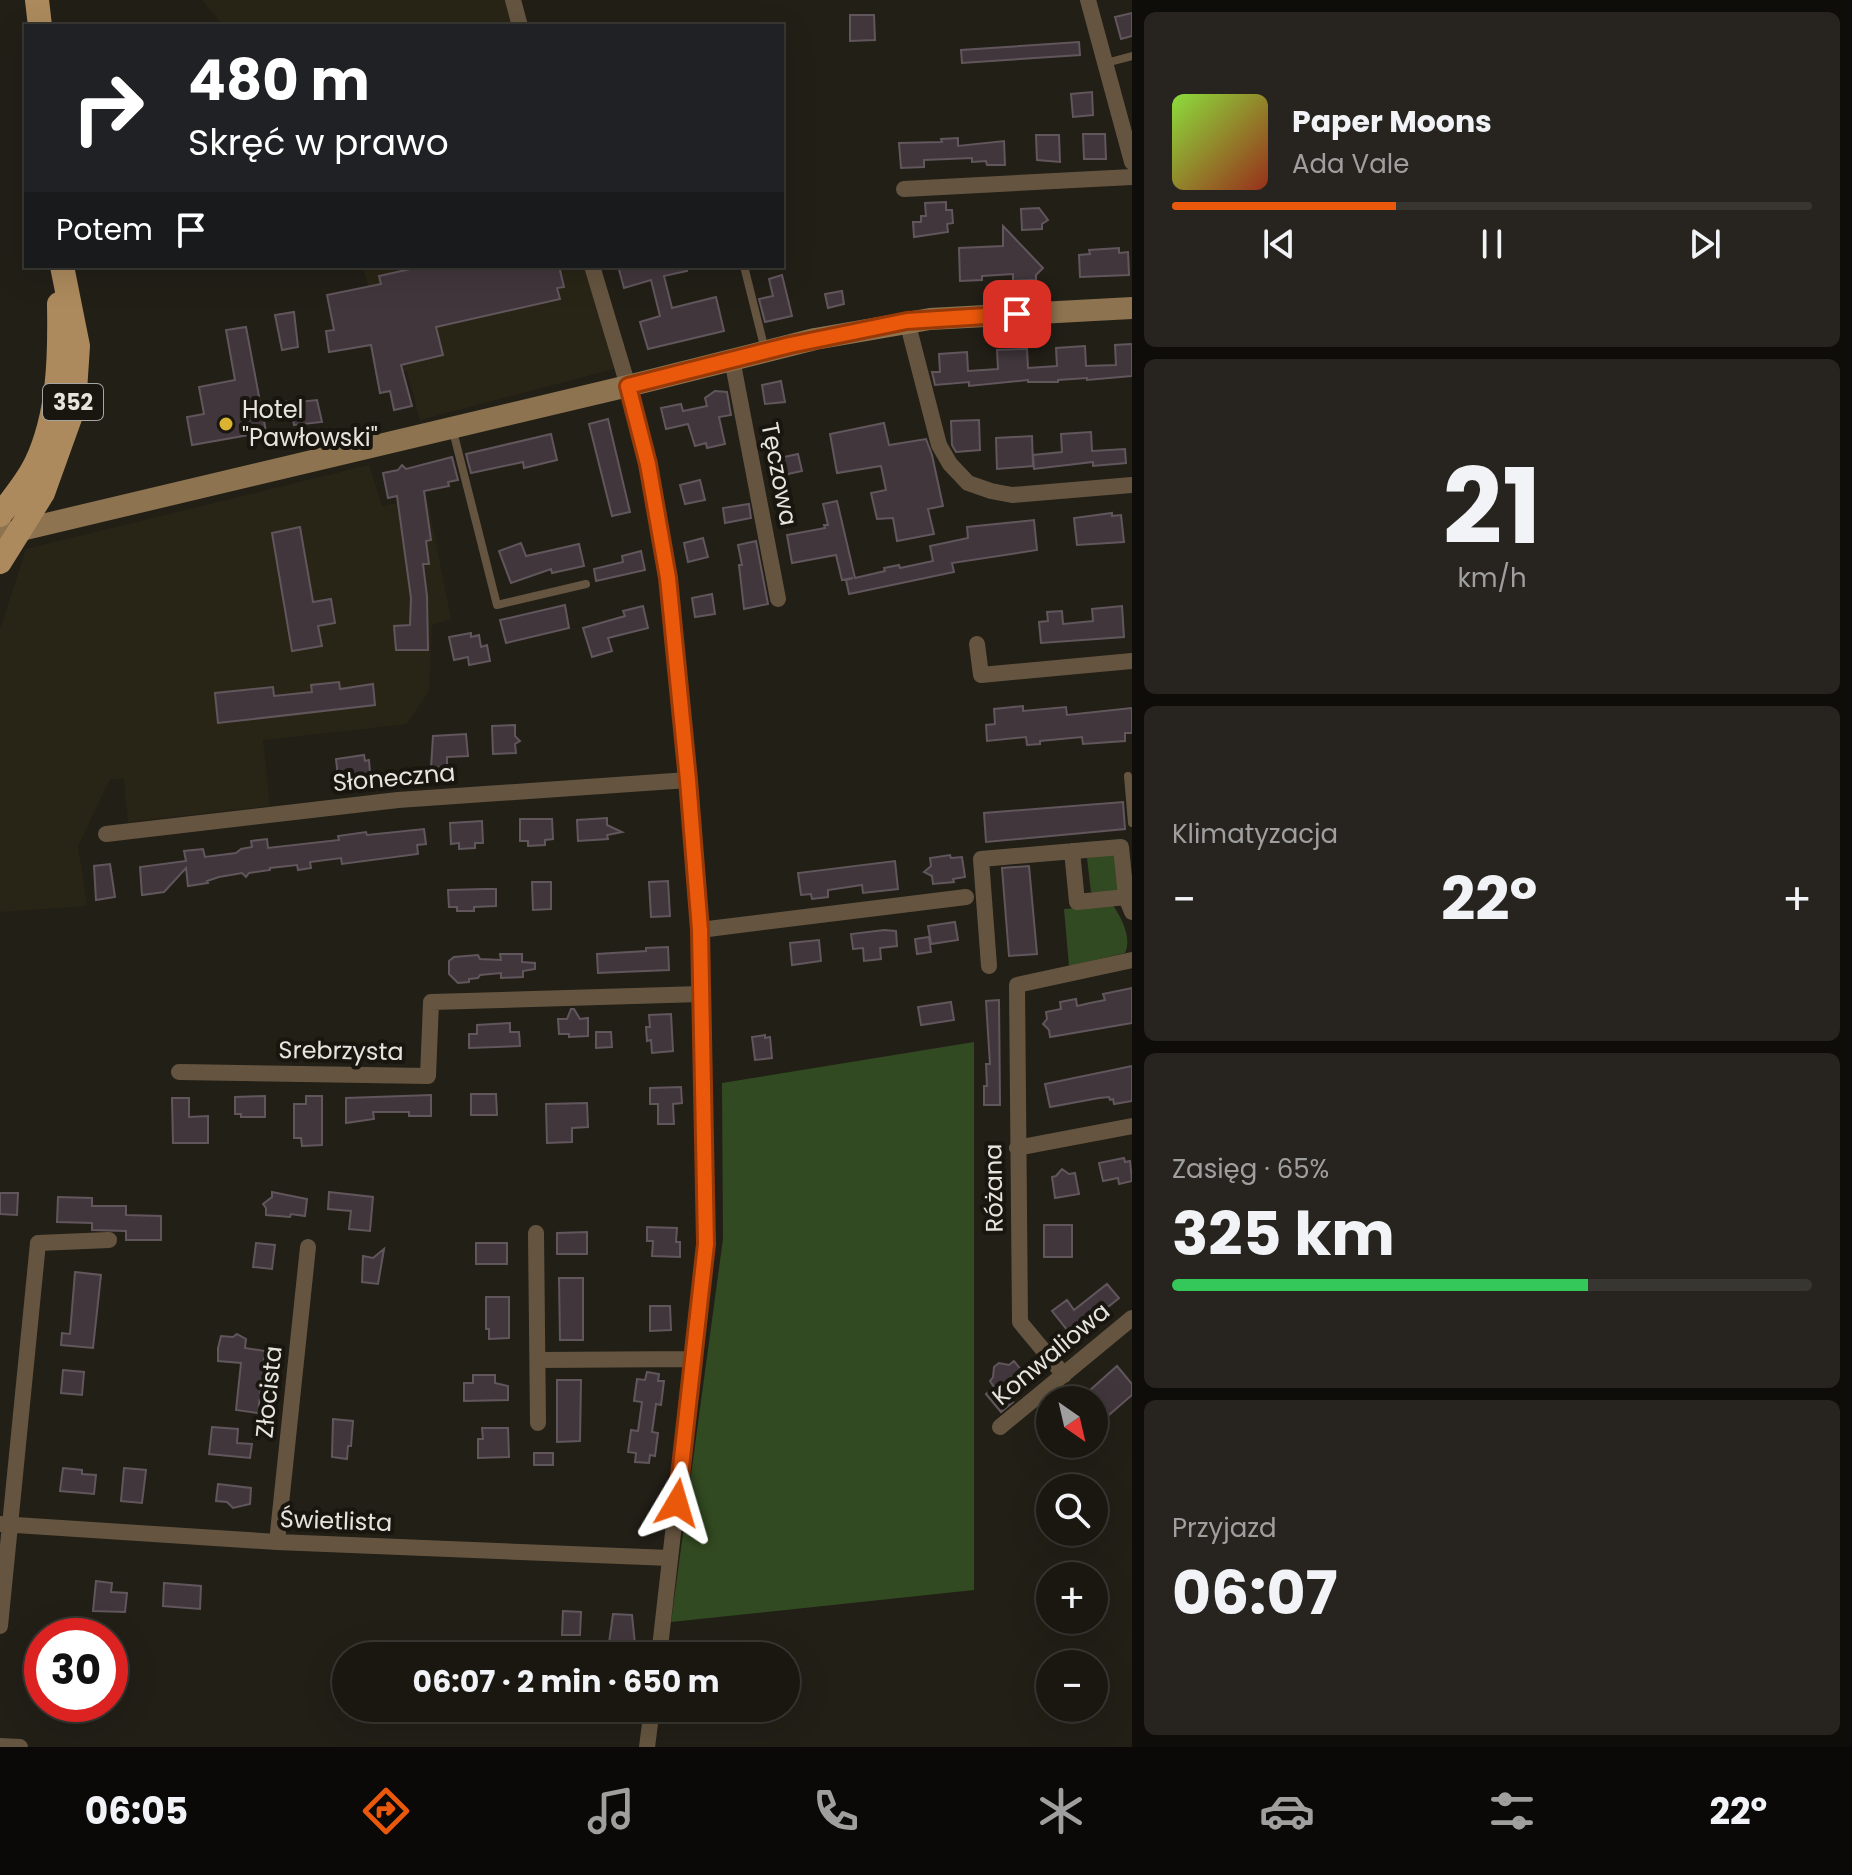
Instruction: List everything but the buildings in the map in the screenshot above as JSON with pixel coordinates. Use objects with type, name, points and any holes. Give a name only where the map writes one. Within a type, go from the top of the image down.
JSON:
[{"type":"main road","points":[[37,0],[40,24]]},
{"type":"main road","name":"352","points":[[0,562],[11,532],[47,483],[70,418],[78,346],[61,268]]},
{"type":"main road","name":"352","points":[[0,515],[36,464],[48,430],[58,373],[61,268]]},
{"type":"street","points":[[513,0],[519,24]]},
{"type":"street","points":[[1088,0],[1132,162]]},
{"type":"street","points":[[904,189],[1132,177]]},
{"type":"street","points":[[593,268],[648,464],[668,578],[700,930],[706,1244],[661,1642]]},
{"type":"street","points":[[11,532],[765,351],[907,321],[1132,308]]},
{"type":"street","points":[[907,321],[939,445],[950,464],[968,483],[1012,495],[1132,485]]},
{"type":"street","name":"Tęczowa","points":[[732,359],[778,599]]},
{"type":"street","points":[[47,483],[55,503],[75,517]]},
{"type":"street","points":[[977,644],[981,675],[1132,661]]},
{"type":"street","name":"Słoneczna","points":[[106,834],[398,800],[688,780]]},
{"type":"street","points":[[989,966],[981,859],[1126,843],[1129,905],[1077,902],[1072,851]]},
{"type":"street","points":[[700,930],[966,897]]},
{"type":"street","name":"Różana","points":[[1064,1375],[1020,1322],[1017,985],[1132,960]]},
{"type":"street","name":"Srebrzysta","points":[[179,1072],[428,1076],[431,1002],[701,994]]},
{"type":"street","points":[[1017,1148],[1132,1126]]},
{"type":"street","points":[[536,1233],[538,1423]]},
{"type":"street","points":[[0,1626],[6,1524],[38,1243],[109,1240]]},
{"type":"street","name":"Złocista","points":[[277,1542],[308,1247]]},
{"type":"street","name":"Konwaliowa","points":[[1000,1427],[1132,1318]]},
{"type":"street","points":[[538,1360],[693,1359]]},
{"type":"street","name":"Świetlista","points":[[6,1524],[277,1542],[670,1558]]},
{"type":"street","points":[[647,1747],[650,1722]]},
{"type":"street","points":[[0,1746],[20,1747]]},
{"type":"lane","points":[[1105,63],[1132,56]]},
{"type":"lane","points":[[744,268],[765,351]]},
{"type":"lane","points":[[452,426],[497,605],[586,584]]},
{"type":"lane","points":[[1128,776],[1132,823]]},
{"type":"shaded area","points":[[202,0],[513,0],[519,24],[222,24]]},
{"type":"shaded area","points":[[363,268],[587,268],[614,369],[420,420],[407,371],[389,373]]},
{"type":"shaded area","points":[[369,465],[382,506],[427,498],[451,619],[432,625],[429,690],[407,724],[263,740],[270,806],[128,822],[124,779],[110,779],[78,846],[87,906],[0,912],[0,630],[26,549]]},
{"type":"green space","points":[[1115,853],[1120,890],[1097,894],[1091,892],[1087,858]]},
{"type":"green space","points":[[1113,905],[1127,935],[1125,953],[1069,966],[1064,909]]},
{"type":"green space","points":[[974,1042],[974,1590],[671,1622],[723,1239],[722,1083]]},
{"type":"place","name":"Hotel \"Pawłowski\"","points":[[226,424]]},
{"type":"route","points":[[677,1503],[706,1244],[700,930],[668,578],[648,464],[628,386],[815,339],[907,321],[1017,314]]}]
